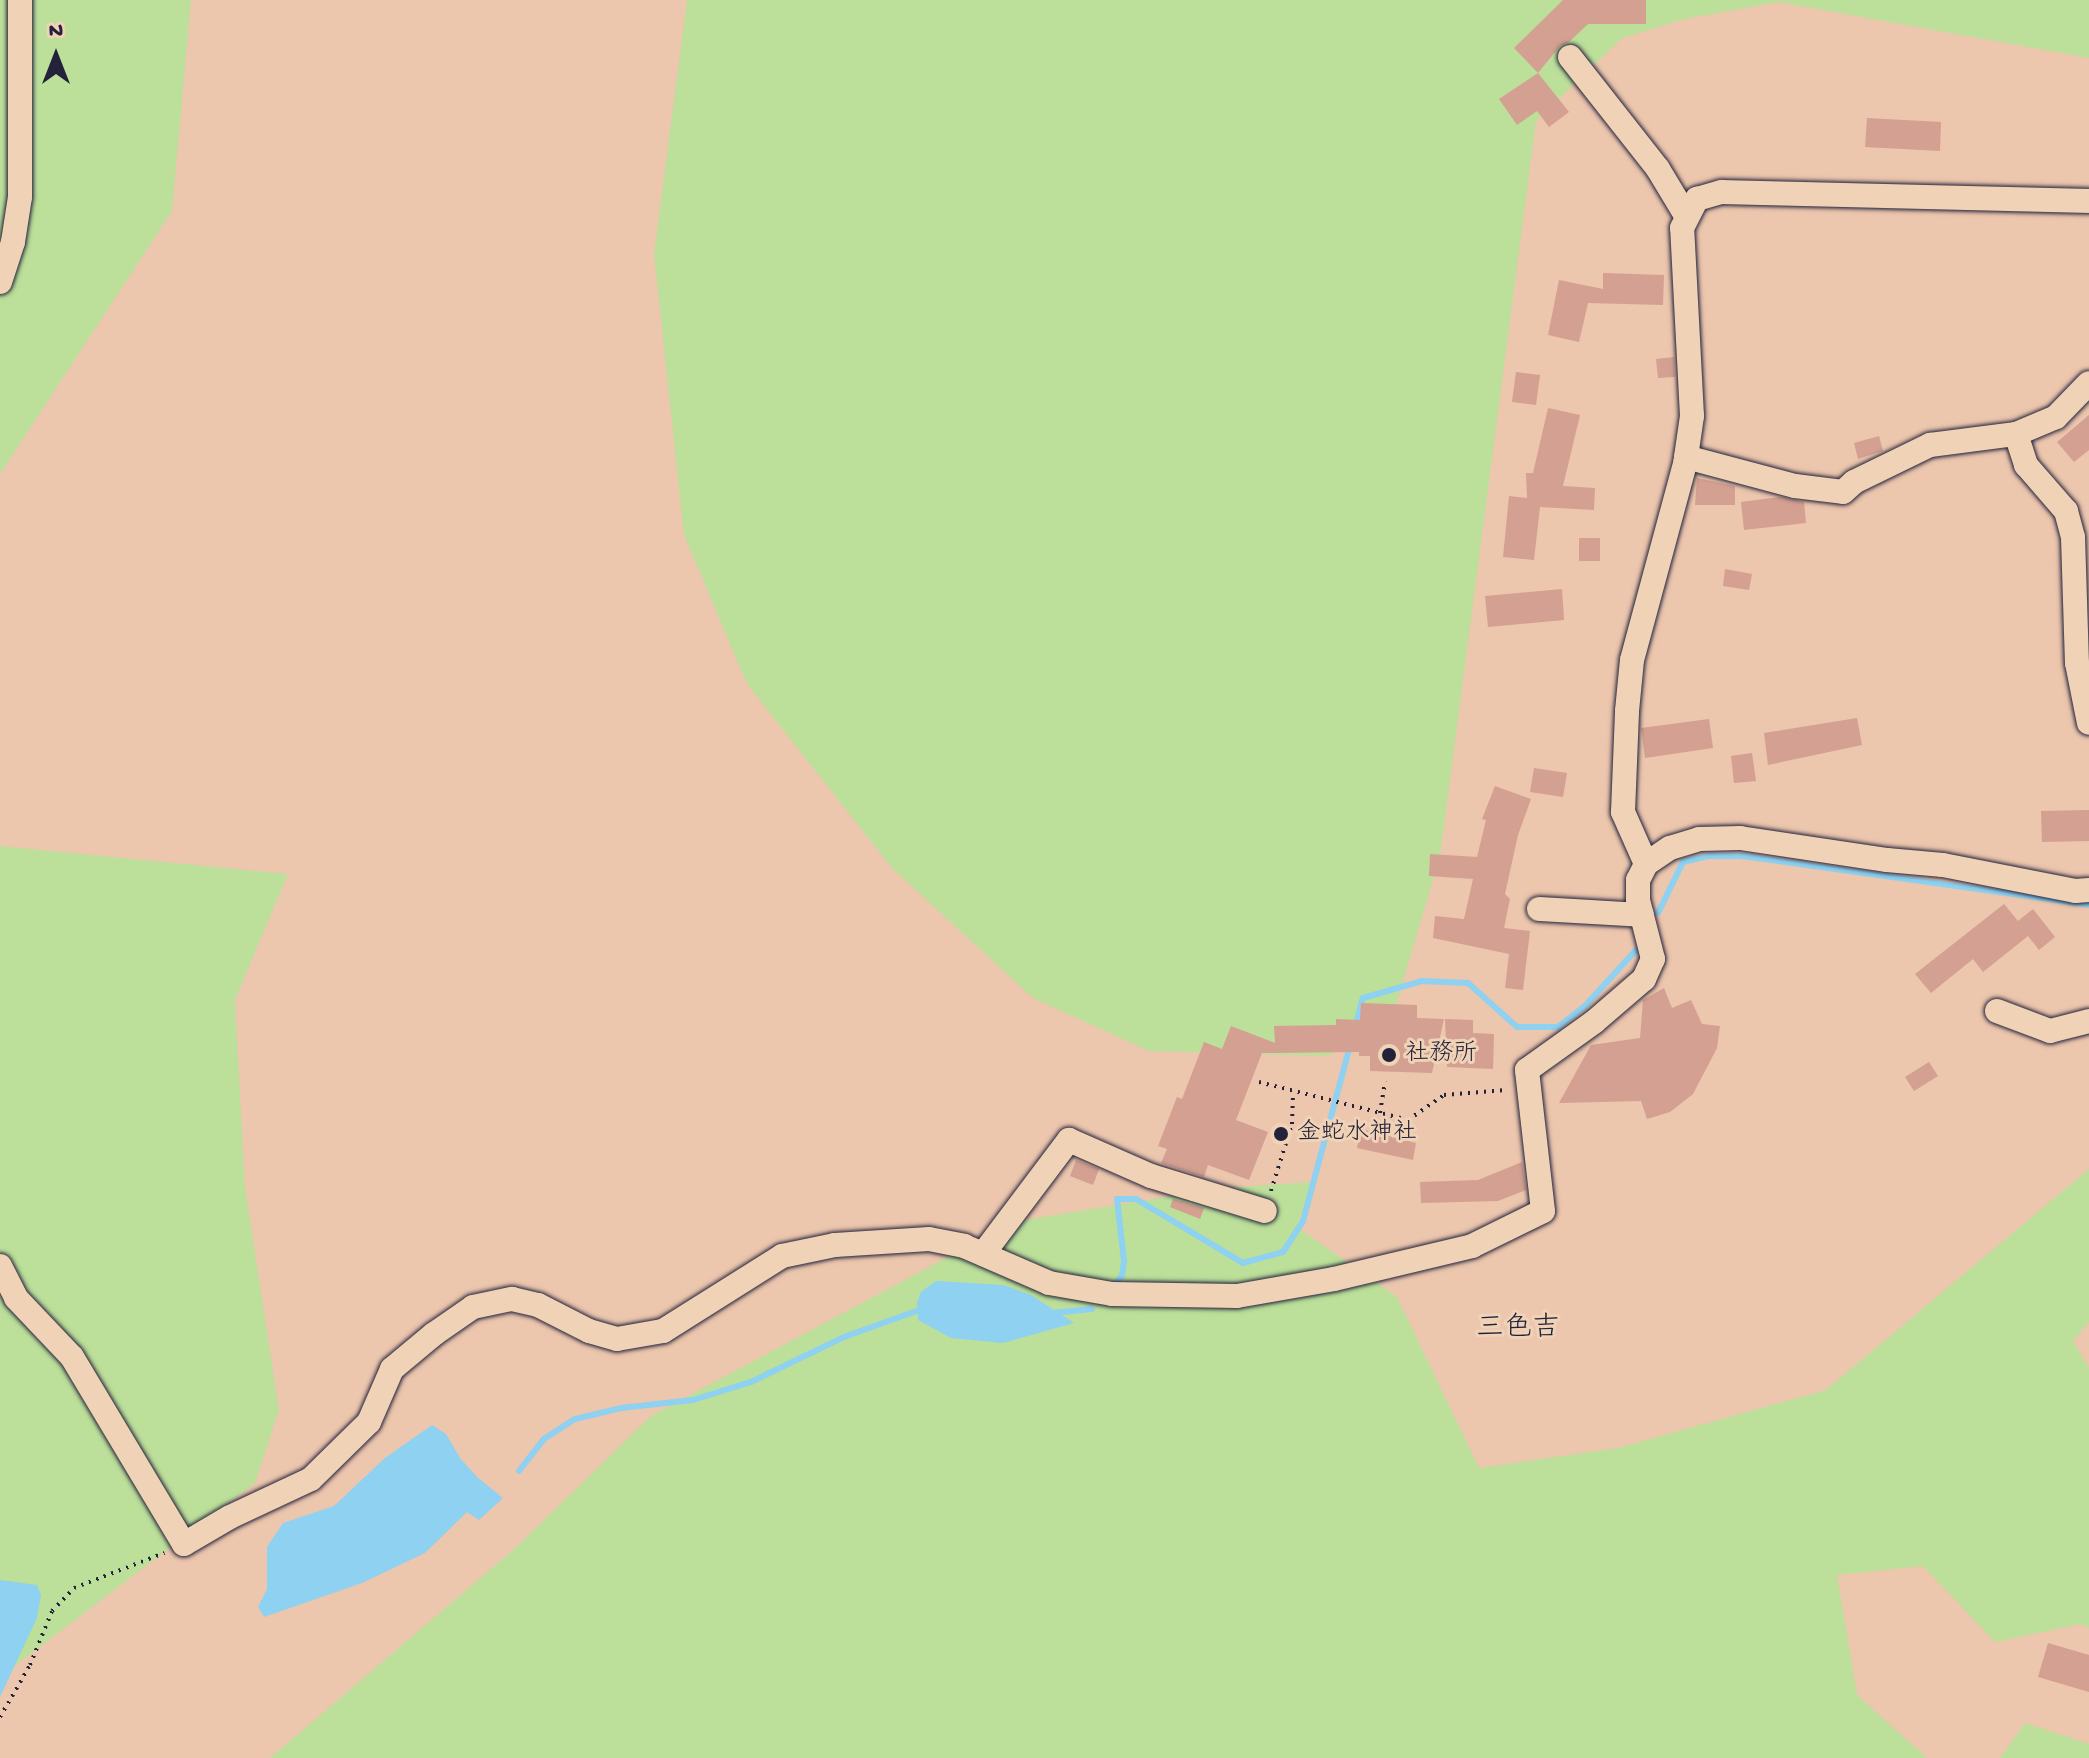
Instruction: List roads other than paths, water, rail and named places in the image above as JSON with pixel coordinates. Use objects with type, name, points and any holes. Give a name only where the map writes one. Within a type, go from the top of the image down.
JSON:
[{"type":"street","points":[[0,282],[13,242],[20,197],[20,0]]},
{"type":"street","points":[[1570,57],[1658,169],[1687,217]]},
{"type":"street","points":[[1646,864],[1623,812],[1627,711],[1632,660],[1686,457],[1692,416],[1682,228],[1697,199],[1722,192],[2089,201]]},
{"type":"street","points":[[1686,457],[1795,486],[1843,492],[1854,482],[1930,445],[2016,434],[2056,417],[2089,383]]},
{"type":"street","points":[[2016,434],[2026,465],[2066,511],[2073,537],[2077,663],[2089,723]]},
{"type":"street","points":[[0,1266],[16,1298],[72,1357],[184,1544],[230,1517],[311,1479],[369,1422],[392,1369],[473,1307],[512,1299],[538,1305],[589,1331],[617,1339],[663,1331],[782,1256],[835,1245],[929,1239],[983,1254],[1049,1283],[1112,1294],[1237,1296],[1334,1279],[1472,1246],[1543,1211],[1527,1070],[1594,1022],[1644,979],[1653,959],[1642,915],[1638,880],[1646,864],[1670,848],[1699,839],[1740,838],[1943,865],[2075,891],[2089,890]]},
{"type":"street","points":[[1539,909],[1642,915]]},
{"type":"street","points":[[1997,1011],[2050,1031],[2089,1021]]},
{"type":"street","points":[[983,1254],[1069,1140],[1151,1176],[1265,1211]]},
{"type":"water","points":[[936,1281],[1003,1285],[1031,1295],[1074,1323],[1003,1343],[951,1338],[918,1320],[917,1302],[921,1292]]},
{"type":"water","points":[[432,1425],[446,1434],[460,1458],[477,1477],[503,1498],[479,1520],[467,1512],[425,1553],[362,1583],[264,1617],[258,1607],[267,1589],[267,1547],[283,1523],[334,1506],[385,1458]]},
{"type":"water","points":[[0,1580],[37,1585],[41,1595],[37,1618],[0,1697]]},
{"type":"waterway","points":[[1658,913],[1683,862],[1710,856],[1742,856],[2089,905]]},
{"type":"waterway","points":[[1355,1027],[1363,998],[1422,981],[1468,983],[1517,1027],[1558,1027],[1584,1007],[1636,950]]},
{"type":"waterway","points":[[1113,1287],[1122,1276],[1124,1261],[1117,1199],[1136,1199],[1243,1263],[1283,1252],[1303,1221],[1350,1045]]},
{"type":"waterway","points":[[519,1471],[544,1439],[575,1419],[621,1408],[693,1400],[751,1382],[844,1337],[922,1309]]},
{"type":"waterway","points":[[1052,1313],[1092,1309]]},
{"type":"place","name":"社務所","points":[[1389,1055]]},
{"type":"place","name":"金蛇水神社","points":[[1281,1134]]},
{"type":"district","name":"三色吉","points":[[1518,1330]]}]
